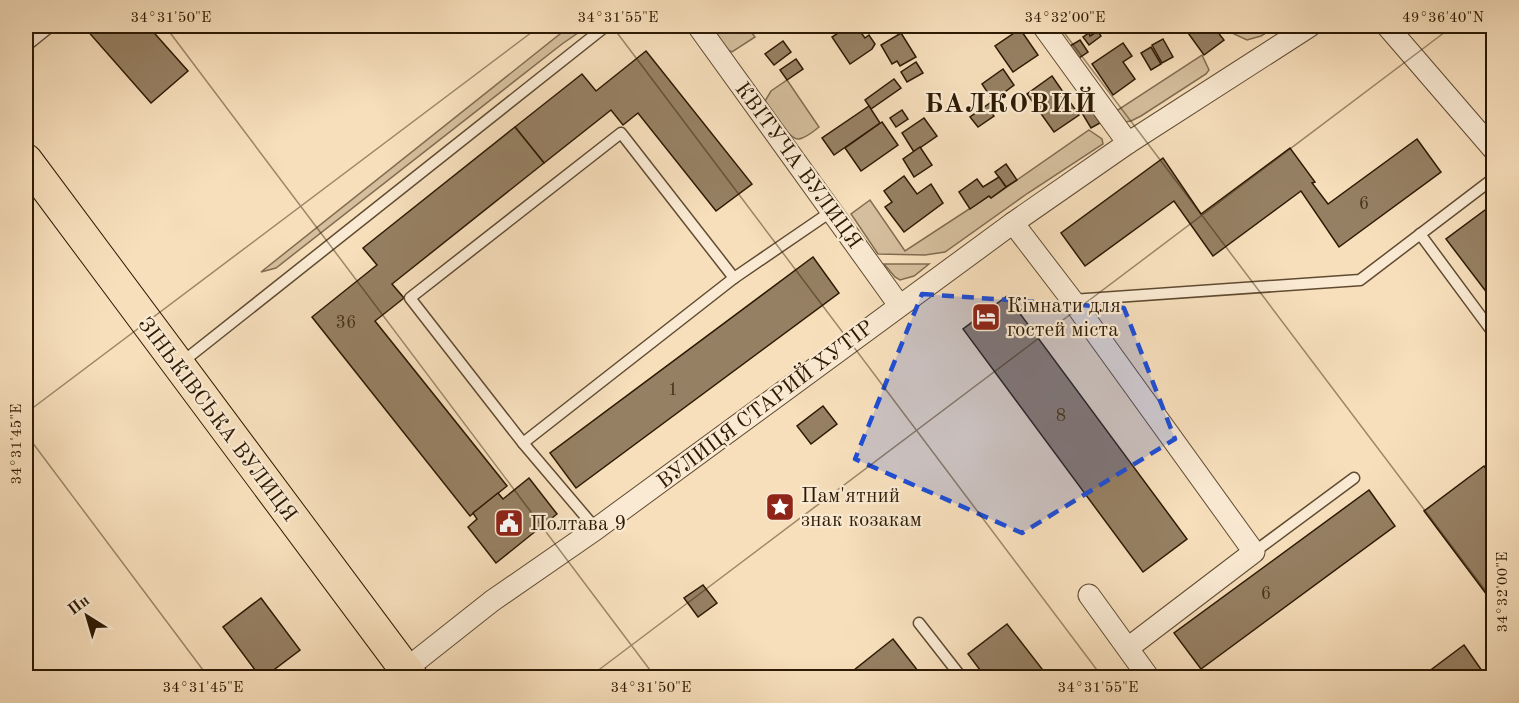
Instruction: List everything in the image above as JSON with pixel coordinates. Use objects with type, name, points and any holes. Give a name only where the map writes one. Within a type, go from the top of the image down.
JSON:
[{"type":"main road","name":"ЗІНЬКІВСЬКА ВУЛИЦЯ","points":[[26,160],[405,673]]},
{"type":"street","name":"КВІТУЧА ВУЛИЦЯ","points":[[698,26],[899,304]]},
{"type":"street","points":[[1043,26],[1128,143]]},
{"type":"street","name":"ВУЛИЦЯ СТАРИЙ ХУТІР","points":[[405,673],[492,601],[596,529],[1012,223],[1128,143],[1310,26]]},
{"type":"street","points":[[1387,26],[1494,150]]},
{"type":"street","points":[[1012,223],[1071,300],[1254,552],[1128,648]]},
{"type":"street","points":[[1089,595],[1149,678]]},
{"type":"lane","points":[[26,46],[51,26]]},
{"type":"lane","points":[[178,365],[606,26]]},
{"type":"lane","points":[[596,529],[523,443],[411,298],[621,134],[734,278]]},
{"type":"lane","points":[[1071,300],[1360,280],[1494,178]]},
{"type":"lane","points":[[523,443],[734,278],[832,211]]},
{"type":"lane","points":[[1420,234],[1494,334]]},
{"type":"lane","points":[[1254,552],[1354,478]]},
{"type":"lane","points":[[919,623],[962,678]]},
{"type":"highlighted area","points":[[922,294],[1124,308],[1175,439],[1022,533],[855,459]]},
{"type":"shaded area","points":[[570,26],[588,26],[276,268],[261,272]]},
{"type":"shaded area","points":[[709,26],[747,26],[755,37],[732,52]]},
{"type":"shaded area","points":[[1246,26],[1277,26],[1261,36],[1247,40],[1234,34]]},
{"type":"shaded area","points":[[1202,55],[1209,70],[1206,74],[1141,116],[1125,122],[1113,108],[1118,110]]},
{"type":"shaded area","points":[[787,80],[819,127],[799,139],[786,130],[765,101],[771,91]]},
{"type":"shaded area","points":[[1089,130],[1102,139],[1103,144],[1028,193],[945,252],[925,255],[878,254],[851,214],[870,200],[905,251],[989,196],[991,198]]},
{"type":"shaded area","points":[[884,264],[929,264],[914,276],[900,280]]},
{"type":"building","points":[[88,26],[148,26],[188,71],[151,103],[85,28]]},
{"type":"building","points":[[849,26],[856,26],[865,38],[869,35],[875,44],[872,49],[850,64],[832,37]]},
{"type":"building","points":[[1183,26],[1213,26],[1224,40],[1204,55]]},
{"type":"building","points":[[1481,26],[1494,26],[1494,42]]},
{"type":"building","points":[[1020,29],[1038,55],[1013,72],[995,46]]},
{"type":"building","points":[[1098,31],[1101,36],[1089,45],[1083,37]]},
{"type":"building","points":[[901,33],[916,57],[900,66],[897,61],[892,64],[881,45]]},
{"type":"building","points":[[1163,39],[1173,57],[1162,63],[1152,45]]},
{"type":"building","points":[[1080,40],[1088,52],[1079,58],[1070,46]]},
{"type":"building","points":[[783,41],[791,52],[774,65],[765,54]]},
{"type":"building","points":[[1123,43],[1132,56],[1123,62],[1135,79],[1113,95],[1092,64]]},
{"type":"building","points":[[1151,47],[1161,64],[1151,70],[1141,53]]},
{"type":"building","points":[[646,51],[752,184],[716,211],[638,113],[623,125],[611,110],[544,163],[515,127],[582,74],[596,91]]},
{"type":"building","points":[[796,59],[803,69],[787,80],[780,70]]},
{"type":"building","points":[[916,62],[923,73],[907,82],[901,72]]},
{"type":"building","points":[[1003,69],[1014,85],[993,101],[982,84]]},
{"type":"building","points":[[1052,76],[1079,115],[1054,132],[1027,94]]},
{"type":"building","points":[[894,79],[901,88],[871,109],[865,100]]},
{"type":"building","points":[[990,103],[994,108],[990,111],[994,116],[978,127],[970,117]]},
{"type":"building","points":[[869,106],[880,123],[834,155],[822,138]]},
{"type":"building","points":[[1090,108],[1100,123],[1091,128],[1082,113]]},
{"type":"building","points":[[902,110],[908,119],[896,127],[890,118]]},
{"type":"building","points":[[924,118],[937,136],[914,152],[902,133]]},
{"type":"building","points":[[882,122],[898,145],[861,171],[845,148]]},
{"type":"building","points":[[515,127],[544,163],[392,284],[404,298],[375,321],[507,486],[470,516],[312,317],[377,265],[363,248]]},
{"type":"building","points":[[1417,139],[1441,172],[1339,247],[1301,191],[1213,256],[1174,201],[1085,266],[1061,233],[1163,158],[1201,214],[1290,148],[1328,204]]},
{"type":"building","points":[[920,147],[932,165],[914,177],[903,159]]},
{"type":"building","points":[[1006,164],[1017,180],[1006,187],[995,172]]},
{"type":"building","points":[[904,176],[917,194],[931,184],[943,203],[904,232],[885,207],[892,202],[884,191]]},
{"type":"building","points":[[999,177],[1006,187],[970,209],[959,192],[977,179],[983,187]]},
{"type":"building","points":[[1485,210],[1494,222],[1494,302],[1446,239]]},
{"type":"building","points":[[813,257],[839,293],[576,488],[550,453]]},
{"type":"building","points":[[1007,296],[1187,539],[1143,572],[963,329]]},
{"type":"building","points":[[823,406],[837,424],[811,444],[797,426]]},
{"type":"building","points":[[1484,466],[1494,479],[1493,603],[1424,511]]},
{"type":"building","name":"Полтава 9","points":[[529,478],[557,514],[496,563],[468,527],[477,519],[473,513],[498,493],[503,499]]},
{"type":"building","points":[[1369,490],[1395,526],[1201,669],[1174,633]]},
{"type":"building","points":[[703,585],[717,603],[698,617],[684,598]]},
{"type":"building","points":[[261,598],[300,650],[263,678],[223,627]]},
{"type":"building","points":[[1007,624],[1049,678],[986,678],[968,654]]},
{"type":"building","points":[[893,639],[922,676],[844,678]]},
{"type":"building","points":[[1464,645],[1487,678],[1420,678]]},
{"type":"place","name":"Кімнати для гостей міста","points":[[986,317]]},
{"type":"place","name":"Пам'ятний знак козакам","points":[[780,507]]},
{"type":"place","name":"Полтава 9","points":[[509,523]]},
{"type":"district","name":"БАЛКОВИЙ","points":[[1011,103]]}]
